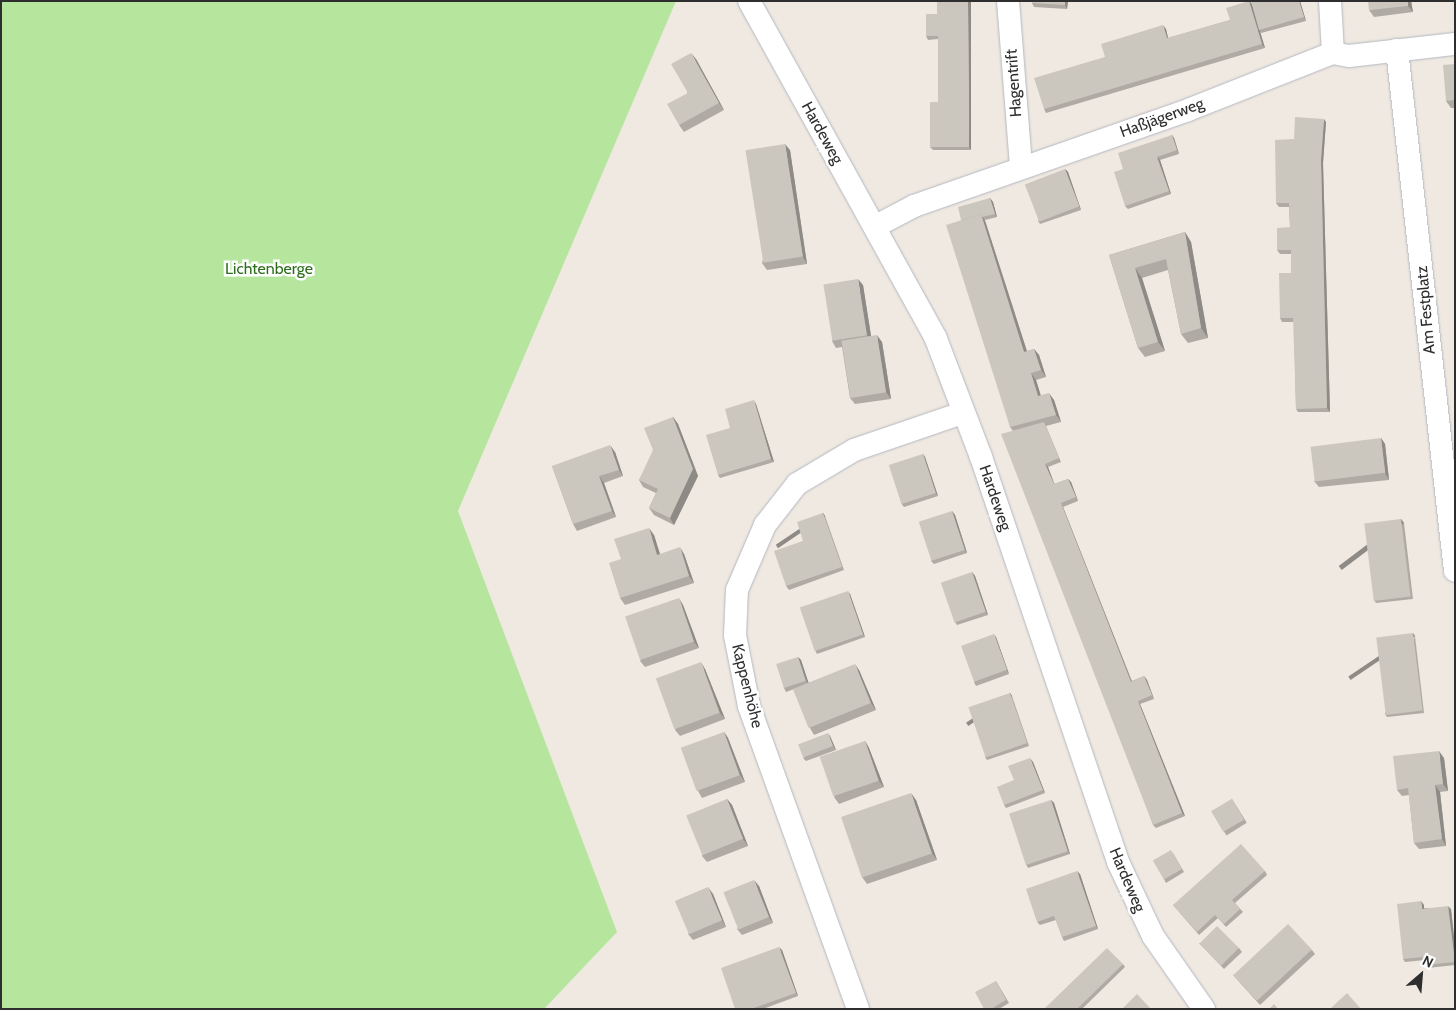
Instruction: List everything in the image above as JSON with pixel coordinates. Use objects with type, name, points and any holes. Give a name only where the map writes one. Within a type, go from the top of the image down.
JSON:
[{"type":"street","name":"Hardeweg","points":[[749,1],[876,226],[936,339],[1121,871],[1157,943],[1204,1009]]},
{"type":"street","name":"Hagentrift","points":[[1008,1],[1021,166]]},
{"type":"street","points":[[1330,1],[1333,53]]},
{"type":"street","name":"Haßjägerweg","points":[[876,226],[914,206],[1021,166],[1188,110],[1333,53],[1349,56],[1455,44]]},
{"type":"street","name":"Am Festplatz","points":[[1398,50],[1455,571]]},
{"type":"street","name":"Kappenhöhe","points":[[858,1009],[749,706],[734,635],[737,590],[765,525],[797,484],[854,450],[962,413]]},
{"type":"green space","name":"Lichtenberge","points":[[1,1],[676,1],[458,511],[617,932],[544,1009],[1,1009]]},
{"type":"building","points":[[937,1],[968,1],[969,147],[930,147],[930,102],[938,102],[938,36],[926,36],[926,14],[937,14]]},
{"type":"building","points":[[1032,1],[1065,1],[1065,5],[1032,3]]},
{"type":"building","points":[[1249,1],[1262,44],[1044,109],[1034,78],[1105,57],[1101,44],[1163,25],[1167,38],[1230,20],[1226,8]]},
{"type":"building","points":[[1251,1],[1299,1],[1304,17],[1259,30]]},
{"type":"building","points":[[1368,1],[1408,1],[1408,6],[1369,10]]},
{"type":"building","points":[[691,53],[719,103],[679,125],[667,104],[688,93],[671,64]]},
{"type":"building","points":[[1455,64],[1455,100],[1446,101],[1443,65]]},
{"type":"building","points":[[1295,117],[1324,119],[1321,160],[1327,408],[1296,409],[1293,318],[1280,318],[1279,273],[1291,273],[1291,250],[1277,250],[1277,228],[1290,227],[1289,203],[1276,203],[1275,140],[1294,139]]},
{"type":"building","points":[[1172,135],[1177,150],[1157,157],[1169,191],[1125,206],[1114,172],[1123,169],[1118,153]]},
{"type":"building","points":[[785,144],[803,257],[763,263],[745,150]]},
{"type":"building","points":[[1065,169],[1079,206],[1039,222],[1025,184]]},
{"type":"building","points":[[990,198],[995,214],[982,217],[981,214],[961,220],[958,207]]},
{"type":"building","points":[[981,214],[1024,352],[1034,349],[1041,370],[1031,373],[1038,396],[1049,393],[1056,415],[1010,427],[946,225]]},
{"type":"building","points":[[1185,232],[1201,328],[1181,334],[1166,259],[1135,268],[1158,342],[1138,348],[1109,255]]},
{"type":"building","points":[[858,279],[867,335],[832,341],[823,284]]},
{"type":"building","points":[[877,335],[886,392],[851,398],[841,341]]},
{"type":"building","points":[[754,400],[771,459],[718,475],[706,435],[730,428],[725,409]]},
{"type":"building","points":[[673,417],[693,469],[670,518],[649,508],[658,489],[639,480],[653,450],[644,428]]},
{"type":"building","points":[[1044,422],[1059,458],[1045,464],[1054,484],[1068,479],[1076,497],[1061,503],[1131,682],[1144,676],[1152,695],[1138,701],[1182,813],[1153,825],[1001,434]]},
{"type":"building","points":[[1381,438],[1385,473],[1315,481],[1311,447]]},
{"type":"building","points":[[610,445],[619,470],[599,476],[612,511],[573,524],[552,466]]},
{"type":"building","points":[[923,454],[936,493],[901,504],[889,465]]},
{"type":"building","points":[[952,511],[965,550],[931,561],[919,522]]},
{"type":"building","points":[[823,513],[842,567],[786,586],[774,551],[803,541],[797,522]]},
{"type":"building","points":[[1401,519],[1411,596],[1374,601],[1364,524]]},
{"type":"building","points":[[649,528],[657,555],[680,547],[689,576],[620,598],[609,563],[621,559],[614,539]]},
{"type":"building","points":[[972,572],[986,612],[954,622],[941,583]]},
{"type":"building","points":[[848,591],[863,634],[815,651],[800,608]]},
{"type":"building","points":[[679,598],[694,641],[640,660],[625,617]]},
{"type":"building","points":[[1413,633],[1423,710],[1386,715],[1376,638]]},
{"type":"building","points":[[994,634],[1007,670],[974,682],[961,646]]},
{"type":"building","points":[[798,657],[806,681],[784,688],[776,664]]},
{"type":"building","points":[[701,662],[719,713],[674,729],[656,678]]},
{"type":"building","points":[[855,664],[871,703],[809,728],[793,689]]},
{"type":"building","points":[[1010,693],[1027,743],[986,757],[968,707]]},
{"type":"building","points":[[724,732],[740,775],[697,791],[681,748]]},
{"type":"building","points":[[828,733],[833,746],[803,758],[798,744]]},
{"type":"building","points":[[865,741],[879,781],[833,796],[820,757]]},
{"type":"building","points":[[1439,751],[1443,784],[1435,785],[1442,839],[1414,843],[1408,788],[1397,790],[1393,756]]},
{"type":"building","points":[[1030,758],[1043,790],[1004,805],[997,787],[1014,780],[1008,766]]},
{"type":"building","points":[[911,793],[932,854],[862,878],[841,817]]},
{"type":"building","points":[[727,799],[743,839],[702,855],[686,815]]},
{"type":"building","points":[[1232,799],[1244,820],[1223,832],[1211,811]]},
{"type":"building","points":[[1051,800],[1068,851],[1026,865],[1009,814]]},
{"type":"building","points":[[1241,844],[1265,871],[1232,900],[1240,909],[1224,924],[1215,915],[1197,932],[1173,905]]},
{"type":"building","points":[[1171,850],[1182,869],[1164,880],[1153,860]]},
{"type":"building","points":[[1077,871],[1096,926],[1062,937],[1054,916],[1037,922],[1026,889]]},
{"type":"building","points":[[754,880],[769,917],[738,929],[723,892]]},
{"type":"building","points":[[708,887],[722,920],[689,934],[675,901]]},
{"type":"building","points":[[1421,901],[1422,909],[1448,906],[1455,962],[1425,965],[1424,957],[1403,959],[1397,904]]},
{"type":"building","points":[[1288,924],[1312,950],[1257,1001],[1233,975]]},
{"type":"building","points":[[1217,926],[1239,948],[1221,966],[1199,944]]},
{"type":"building","points":[[779,947],[796,993],[751,1009],[735,1009],[721,968]]},
{"type":"building","points":[[1107,948],[1123,964],[1077,1009],[1044,1009]]},
{"type":"building","points":[[996,981],[1006,1000],[991,1009],[984,1009],[975,992]]},
{"type":"building","points":[[1347,993],[1361,1009],[1330,1009]]},
{"type":"building","points":[[1137,994],[1151,1009],[1122,1009]]},
{"type":"building","points":[[1274,1004],[1278,1009],[1269,1009]]}]
